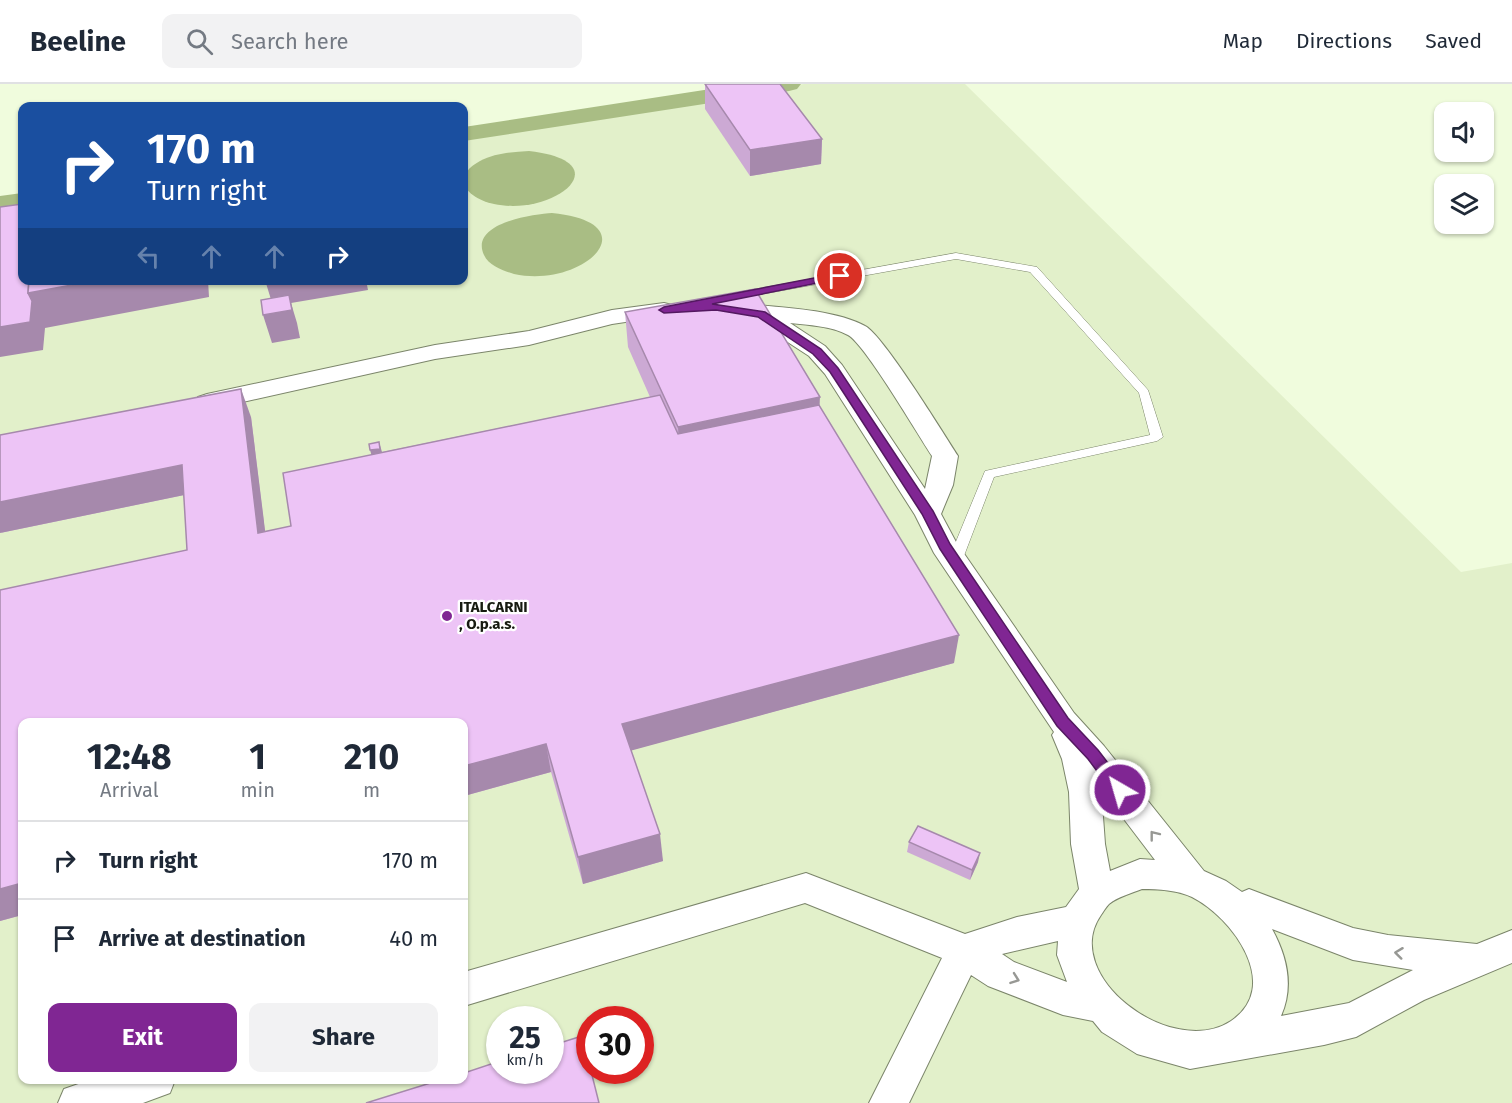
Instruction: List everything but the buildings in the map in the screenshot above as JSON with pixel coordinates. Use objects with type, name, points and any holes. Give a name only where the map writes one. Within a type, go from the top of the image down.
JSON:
[{"type":"street","points":[[722,302],[761,315],[822,320],[858,331],[877,353],[945,456],[940,485],[928,514]]},
{"type":"street","points":[[183,407],[435,352],[529,338],[612,317],[674,309]]},
{"type":"street","points":[[761,315],[817,351],[834,370],[928,514],[955,561],[1063,722],[1093,755],[1191,880]]},
{"type":"street","points":[[1063,722],[1078,759],[1085,792],[1088,844],[1097,891]]},
{"type":"street","points":[[1230,1042],[1252,1028],[1266,1007],[1271,983],[1264,948],[1256,931],[1238,909],[1215,892],[1191,880],[1165,874],[1140,874],[1117,879],[1097,891],[1084,904],[1077,921],[1073,941],[1076,963],[1085,985],[1099,1005],[1121,1025],[1148,1040],[1176,1048],[1204,1048],[1324,1027],[1356,1019],[1390,998],[1512,946]]},
{"type":"street","points":[[468,988],[806,888],[965,950],[1002,974],[1063,998],[1099,1005]]},
{"type":"street","points":[[1238,909],[1249,905],[1353,944],[1388,951],[1478,960]]},
{"type":"street","points":[[889,1103],[965,950],[1017,933],[1077,921]]},
{"type":"street","points":[[78,1103],[142,1084]]},
{"type":"lane","points":[[722,302],[956,256],[1033,269],[1144,392],[1157,437],[989,474],[955,561]]},
{"type":"shaded area","points":[[804,84],[965,84],[1461,572],[1512,563],[1512,1103],[0,1103],[0,208],[18,267],[18,285],[468,285],[468,135]]},
{"type":"shaded area","points":[[529,151],[557,157],[571,166],[575,176],[569,186],[556,196],[538,203],[516,206],[484,201],[468,190],[468,170],[471,167],[486,158],[510,152]]},
{"type":"shaded area","points":[[552,213],[582,219],[598,229],[602,241],[596,253],[583,264],[563,272],[540,276],[510,273],[497,268],[486,259],[482,244],[486,235],[494,228],[519,218]]},
{"type":"waterway","points":[[468,133],[789,84]]},
{"type":"waterway","points":[[0,204],[18,202]]},
{"type":"place","name":"ITALCARNI , O.p.a.s.","points":[[447,616]]},
{"type":"route","points":[[840,276],[664,310],[716,307],[761,315],[817,351],[834,370],[851,395],[928,514],[944,546],[1063,722],[1120,790]]}]
